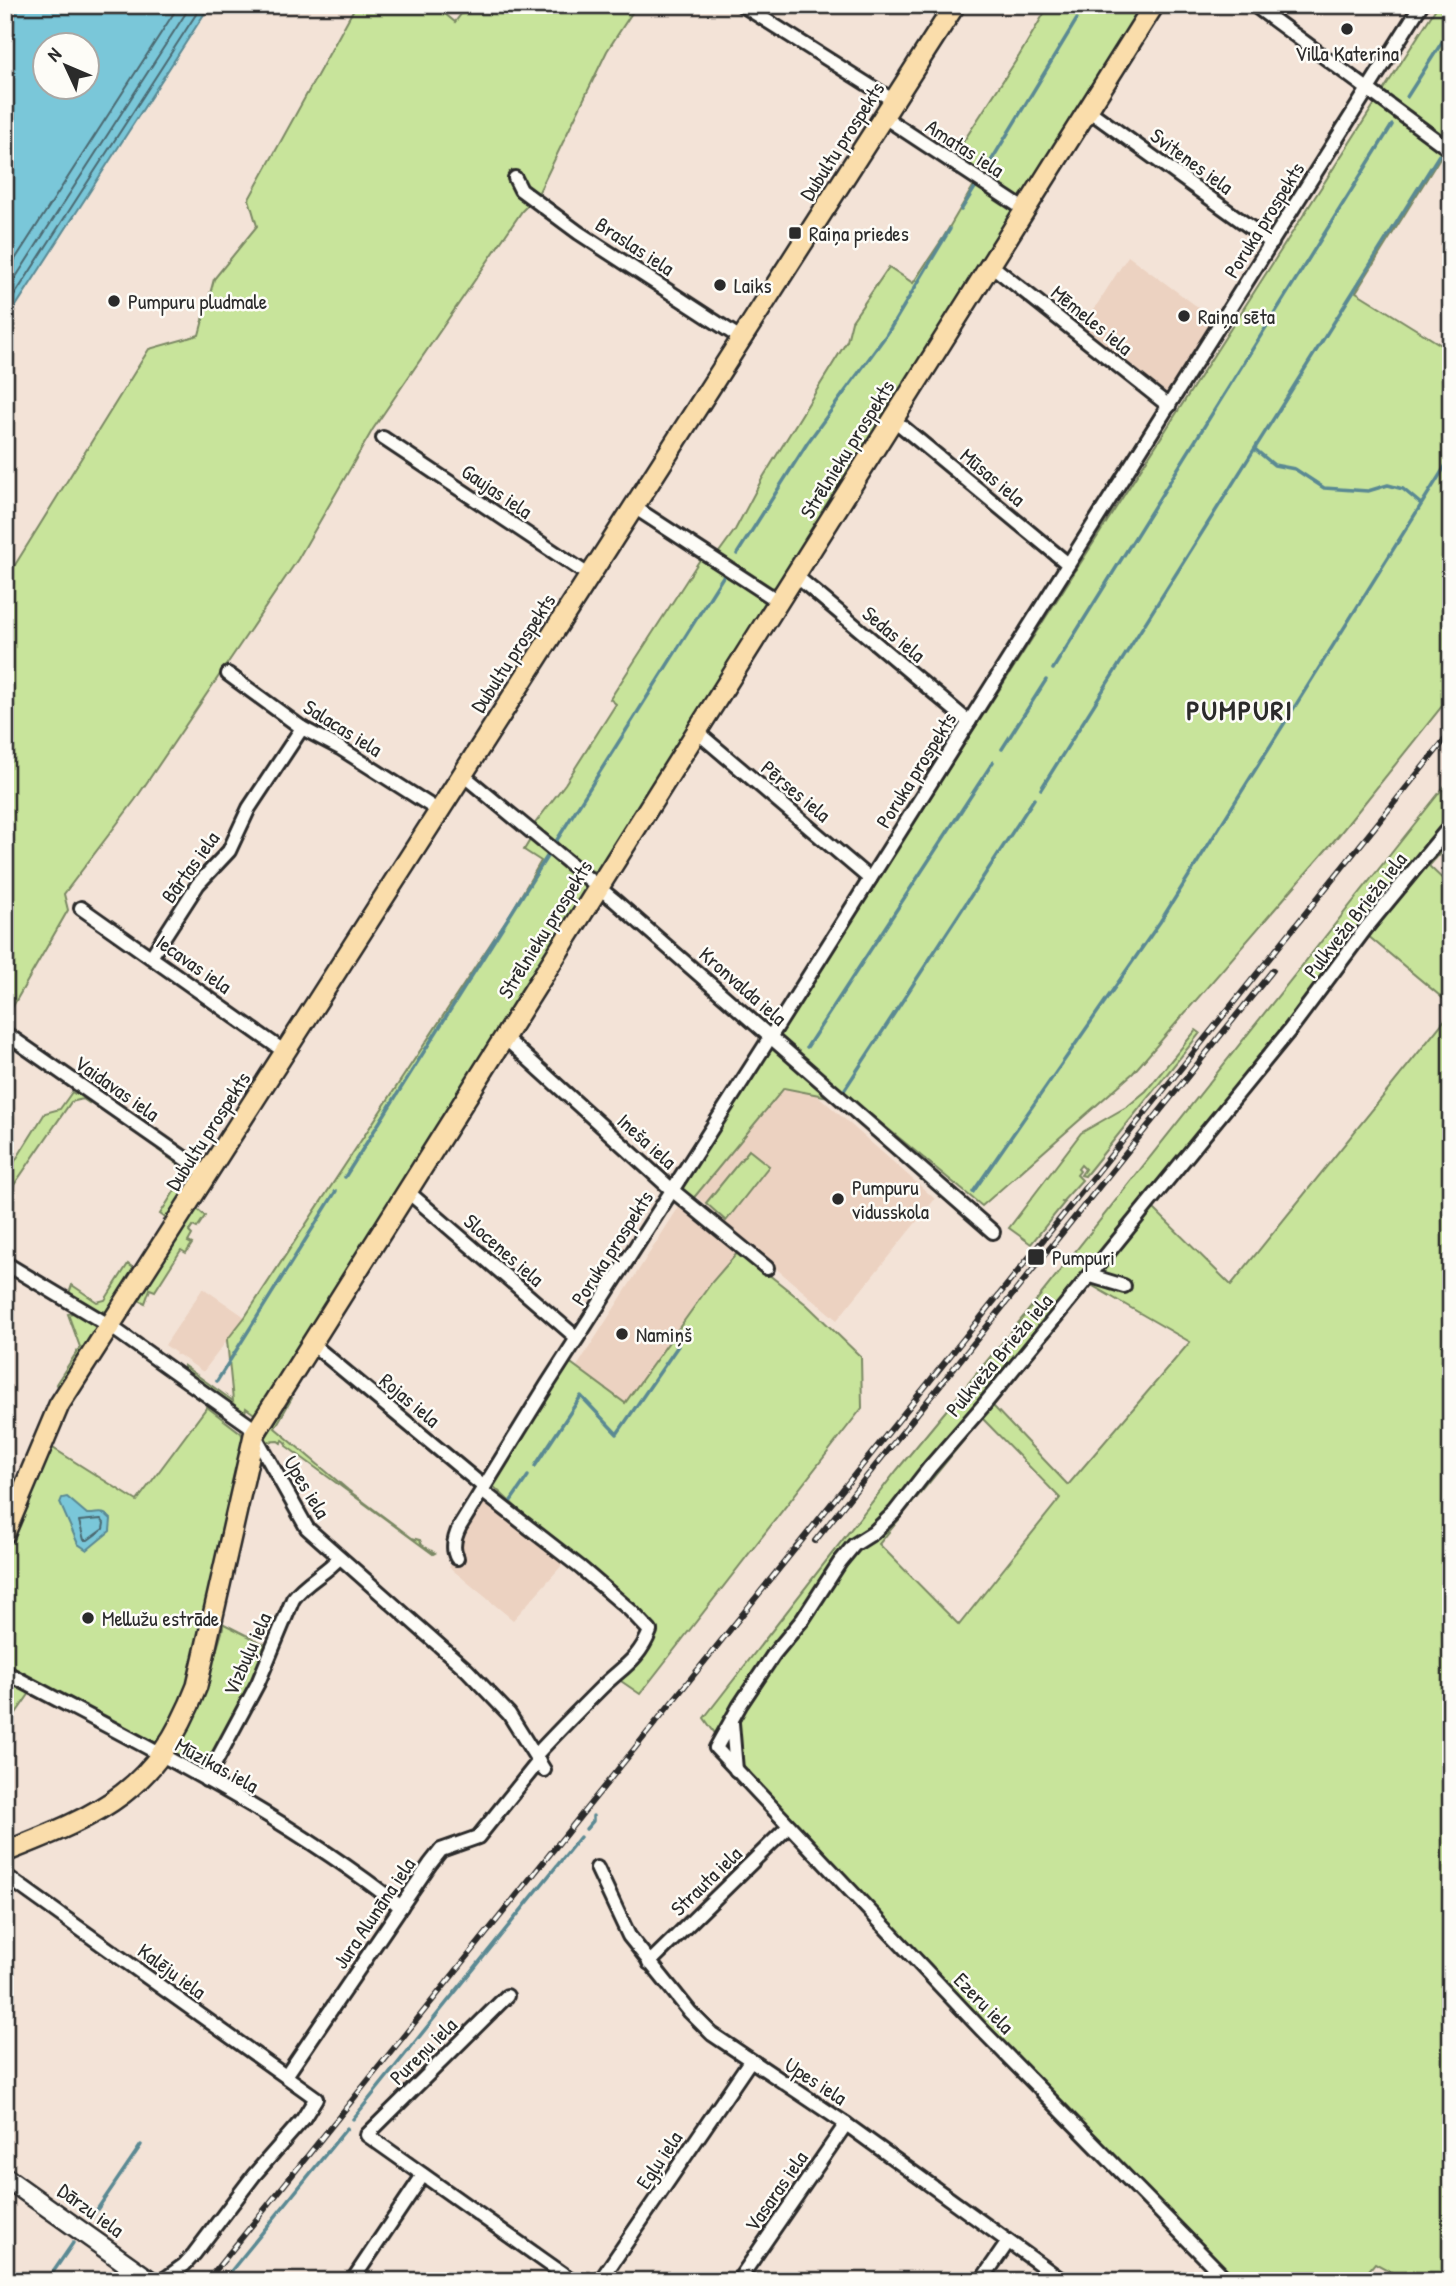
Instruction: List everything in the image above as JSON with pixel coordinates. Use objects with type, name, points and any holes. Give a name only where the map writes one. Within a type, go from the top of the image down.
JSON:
[{"type":"main road","name":"Dubultu prospekts","points":[[5,1533],[59,1405],[955,5]]},
{"type":"main road","name":"Strēlnieku prospekts","points":[[5,1852],[70,1826],[125,1794],[161,1755],[185,1717],[197,1686],[254,1435],[1154,5]]},
{"type":"main road","name":"Dārzu iela","points":[[5,2176],[151,2281]]},
{"type":"street","name":"Amatas iela","points":[[743,5],[889,109],[1025,211]]},
{"type":"street","points":[[1254,5],[1450,150]]},
{"type":"street","name":"Poruka prospekts","points":[[457,1558],[454,1551],[456,1535],[483,1489],[1421,5]]},
{"type":"street","name":"Svitenes iela","points":[[1088,110],[1272,243]]},
{"type":"street","name":"Braslas iela","points":[[515,178],[521,190],[579,233],[742,339]]},
{"type":"street","name":"Mēmeles iela","points":[[991,265],[1169,406]]},
{"type":"street","name":"Mūsas iela","points":[[893,419],[1068,564]]},
{"type":"street","name":"Gaujas iela","points":[[383,438],[590,576]]},
{"type":"street","points":[[634,507],[778,601]]},
{"type":"street","name":"Sedas iela","points":[[795,575],[969,722]]},
{"type":"street","name":"Salacas iela","points":[[229,674],[302,728],[340,748],[439,811]]},
{"type":"street","name":"Bārtas iela","points":[[151,957],[198,884],[229,851],[249,808],[302,728]]},
{"type":"street","name":"Pērses iela","points":[[696,732],[870,879]]},
{"type":"street","name":"Kronvalda iela","points":[[463,775],[598,886],[993,1232]]},
{"type":"street","name":"Pulkveža Brieža iela","points":[[716,1748],[774,1654],[803,1619],[840,1562],[854,1545],[873,1533],[895,1512],[1091,1276],[1289,1031],[1366,928],[1451,825]]},
{"type":"street","name":"Iecavas iela","points":[[80,908],[285,1052]]},
{"type":"street","name":"Vaidavas iela","points":[[5,1033],[207,1174]]},
{"type":"street","name":"Ineša iela","points":[[504,1037],[672,1190],[767,1268]]},
{"type":"street","name":"Slocenes iela","points":[[407,1191],[577,1338]]},
{"type":"street","name":"Upes iela","points":[[5,1263],[110,1326],[249,1425],[302,1520],[339,1558],[467,1670],[509,1714],[539,1762]]},
{"type":"street","points":[[1091,1276],[1124,1286]]},
{"type":"street","name":"Rojas iela","points":[[311,1343],[632,1611],[650,1631]]},
{"type":"street","name":"Vizbuļu iela","points":[[206,1780],[258,1683],[293,1599],[300,1589],[332,1567],[339,1558]]},
{"type":"street","name":"Jura Alunāna iela","points":[[286,2076],[441,1850],[478,1837],[603,1685],[626,1668],[644,1648],[650,1631]]},
{"type":"street","name":"Mūzikas iela","points":[[5,1672],[161,1755],[281,1824],[401,1907]]},
{"type":"street","points":[[732,1722],[736,1770]]},
{"type":"street","name":"Ezeru iela","points":[[716,1748],[981,2029],[1228,2281]]},
{"type":"street","name":"Strauta iela","points":[[649,1963],[789,1826]]},
{"type":"street","name":"Upes iela","points":[[597,1868],[629,1936],[690,2012],[712,2034],[846,2124],[1063,2281]]},
{"type":"street","name":"Kalēju iela","points":[[5,1875],[316,2098],[303,2119],[254,2175],[194,2254],[162,2281]]},
{"type":"street","name":"Pureņu iela","points":[[423,2175],[367,2134],[507,1996]]},
{"type":"street","name":"Egļu iela","points":[[600,2281],[750,2060]]},
{"type":"street","name":"Vasaras iela","points":[[738,2281],[846,2124]]},
{"type":"street","points":[[352,2281],[423,2175],[573,2281]]},
{"type":"street","points":[[981,2281],[1008,2242]]},
{"type":"shaded area","name":"Raiņa sēta","points":[[1128,256],[1217,321],[1168,394],[1082,328]]},
{"type":"shaded area","points":[[781,1063],[935,1199],[837,1320],[687,1188]]},
{"type":"shaded area","points":[[682,1202],[739,1251],[712,1282],[625,1403],[576,1368]]},
{"type":"shaded area","points":[[203,1288],[245,1317],[203,1372],[175,1355],[176,1353],[165,1345]]},
{"type":"shaded area","points":[[485,1498],[565,1562],[513,1620],[449,1567],[461,1552],[456,1546]]},
{"type":"green space","points":[[356,5],[434,5],[455,22],[468,5],[637,5],[607,51],[537,196],[522,211],[373,429],[298,559],[135,800],[64,894],[68,910],[5,1020],[5,581],[149,349],[199,335],[214,279],[257,226],[249,199]]},
{"type":"green space","points":[[1049,5],[1102,5],[1114,12],[1120,5],[1148,5],[1024,200],[1020,200],[954,156]]},
{"type":"green space","points":[[1438,5],[1451,5],[1451,140],[1356,292],[1451,351],[1451,695],[1338,836],[1133,1073],[982,1206],[848,1096],[839,1100],[861,1122],[860,1126],[829,1097],[784,1088],[692,1200],[683,1192],[682,1185]]},
{"type":"green space","points":[[977,183],[1013,208],[1016,215],[782,585],[771,588],[763,585],[717,555],[735,530],[762,479],[847,341],[852,321],[889,267],[913,283]]},
{"type":"green space","points":[[701,558],[758,593],[768,605],[603,868],[585,870],[533,826],[565,784],[616,704],[610,699]]},
{"type":"green space","points":[[1451,778],[1451,841],[1429,866],[1451,887],[1451,1005],[1368,936],[1152,1207],[1231,1285],[1451,1012],[1451,2281],[1408,2281],[1375,2263],[1360,2281],[1240,2281],[1217,2266],[747,1778],[704,1718],[897,1470],[1024,1316]],"holes":[[[1091,1285],[1190,1342],[1068,1485],[993,1406]],[[982,1418],[1060,1498],[959,1625],[879,1544]]]},
{"type":"green space","points":[[530,840],[587,884],[587,891],[257,1416],[246,1408],[245,1413],[184,1371],[184,1366],[233,1401],[227,1340],[245,1317],[512,911],[541,861],[524,850]]},
{"type":"green space","points":[[1196,1030],[1200,1033],[1085,1176],[1081,1175],[1085,1169],[1081,1165],[1077,1175],[1082,1180],[1031,1244],[1009,1228],[1081,1133],[1128,1106],[1146,1091]]},
{"type":"green space","points":[[72,1092],[82,1093],[91,1099],[89,1103],[83,1099],[71,1102],[5,1198],[5,1177],[45,1113],[60,1109]]},
{"type":"green space","points":[[161,1146],[196,1173],[167,1219],[160,1214],[187,1171],[158,1150]]},
{"type":"green space","points":[[749,1150],[769,1166],[726,1221],[706,1203]]},
{"type":"green space","points":[[194,1206],[205,1216],[197,1228],[193,1226],[189,1232],[192,1235],[188,1242],[192,1244],[186,1253],[181,1250],[155,1291],[150,1289],[145,1303],[135,1298]]},
{"type":"green space","points":[[739,1251],[807,1305],[861,1357],[862,1408],[640,1694],[615,1677],[650,1631],[493,1486],[568,1361],[625,1403],[712,1282]]},
{"type":"green space","points":[[128,1264],[139,1272],[110,1313],[103,1311],[100,1316],[68,1296],[72,1285],[97,1302],[105,1300]]},
{"type":"green space","points":[[78,1312],[98,1327],[60,1387],[56,1384],[80,1347],[68,1314]]},
{"type":"green space","points":[[290,1397],[292,1398],[275,1428],[348,1490],[435,1553],[433,1554],[286,1446],[287,1443],[283,1440],[281,1443],[263,1442]]},
{"type":"green space","points":[[207,1407],[241,1433],[246,1442],[192,1683],[158,1745],[150,1745],[5,1667],[5,1548],[48,1445],[137,1501]]},
{"type":"green space","points":[[288,1600],[265,1655],[209,1768],[202,1771],[173,1757],[201,1702],[222,1632],[223,1626],[220,1622],[266,1645]]},
{"type":"green space","points":[[18,1682],[40,1697],[30,1693],[5,1729],[5,1689],[12,1692]]},
{"type":"water","points":[[5,5],[210,5],[5,323]]},
{"type":"water","points":[[67,1497],[87,1514],[102,1513],[111,1519],[110,1531],[87,1550],[78,1544],[60,1503],[62,1498]]},
{"type":"waterway","points":[[985,171],[1077,19]]},
{"type":"waterway","points":[[1407,97],[1451,28]]},
{"type":"waterway","points":[[1053,669],[1392,125]]},
{"type":"waterway","points":[[1041,789],[1439,155]]},
{"type":"waterway","points":[[961,210],[976,186]]},
{"type":"waterway","points":[[737,554],[808,442],[887,334],[950,229]]},
{"type":"waterway","points":[[1256,450],[1274,465],[1295,469],[1324,488],[1368,491],[1388,485],[1403,489],[1421,504]]},
{"type":"waterway","points":[[973,1192],[1160,922],[1451,457]]},
{"type":"waterway","points":[[555,843],[724,575]]},
{"type":"waterway","points":[[1002,749],[1046,680]]},
{"type":"waterway","points":[[807,1047],[993,762]]},
{"type":"waterway","points":[[843,1092],[1034,799]]},
{"type":"waterway","points":[[345,1177],[548,855]]},
{"type":"waterway","points":[[217,1381],[336,1191]]},
{"type":"waterway","points":[[535,1466],[581,1396],[617,1434],[678,1346]]},
{"type":"waterway","points":[[508,1505],[528,1476]]},
{"type":"waterway","points":[[586,1829],[593,1821],[593,1816]]},
{"type":"waterway","points":[[353,2119],[580,1837]]},
{"type":"waterway","points":[[223,2281],[347,2128]]},
{"type":"waterway","points":[[92,2217],[141,2145]]},
{"type":"waterway","points":[[47,2281],[73,2243]]},
{"type":"railway","points":[[207,2281],[1451,732]]},
{"type":"railway","points":[[815,1541],[1273,970]]},
{"type":"place","name":"Villa Katerina","points":[[1347,29]]},
{"type":"place","name":"Raiņa priedes","points":[[795,233]]},
{"type":"place","name":"Laiks","points":[[720,285]]},
{"type":"place","name":"Pumpuru pludmale","points":[[114,301]]},
{"type":"place","name":"Raiņa sēta","points":[[1184,316]]},
{"type":"place","name":"Pumpuru vidusskola","points":[[838,1199]]},
{"type":"place","name":"Pumpuri","points":[[1036,1257]]},
{"type":"place","name":"Namiņš","points":[[622,1334]]},
{"type":"place","name":"Mellužu estrāde","points":[[88,1618]]},
{"type":"district","name":"PUMPURI","points":[[1240,710]]}]
